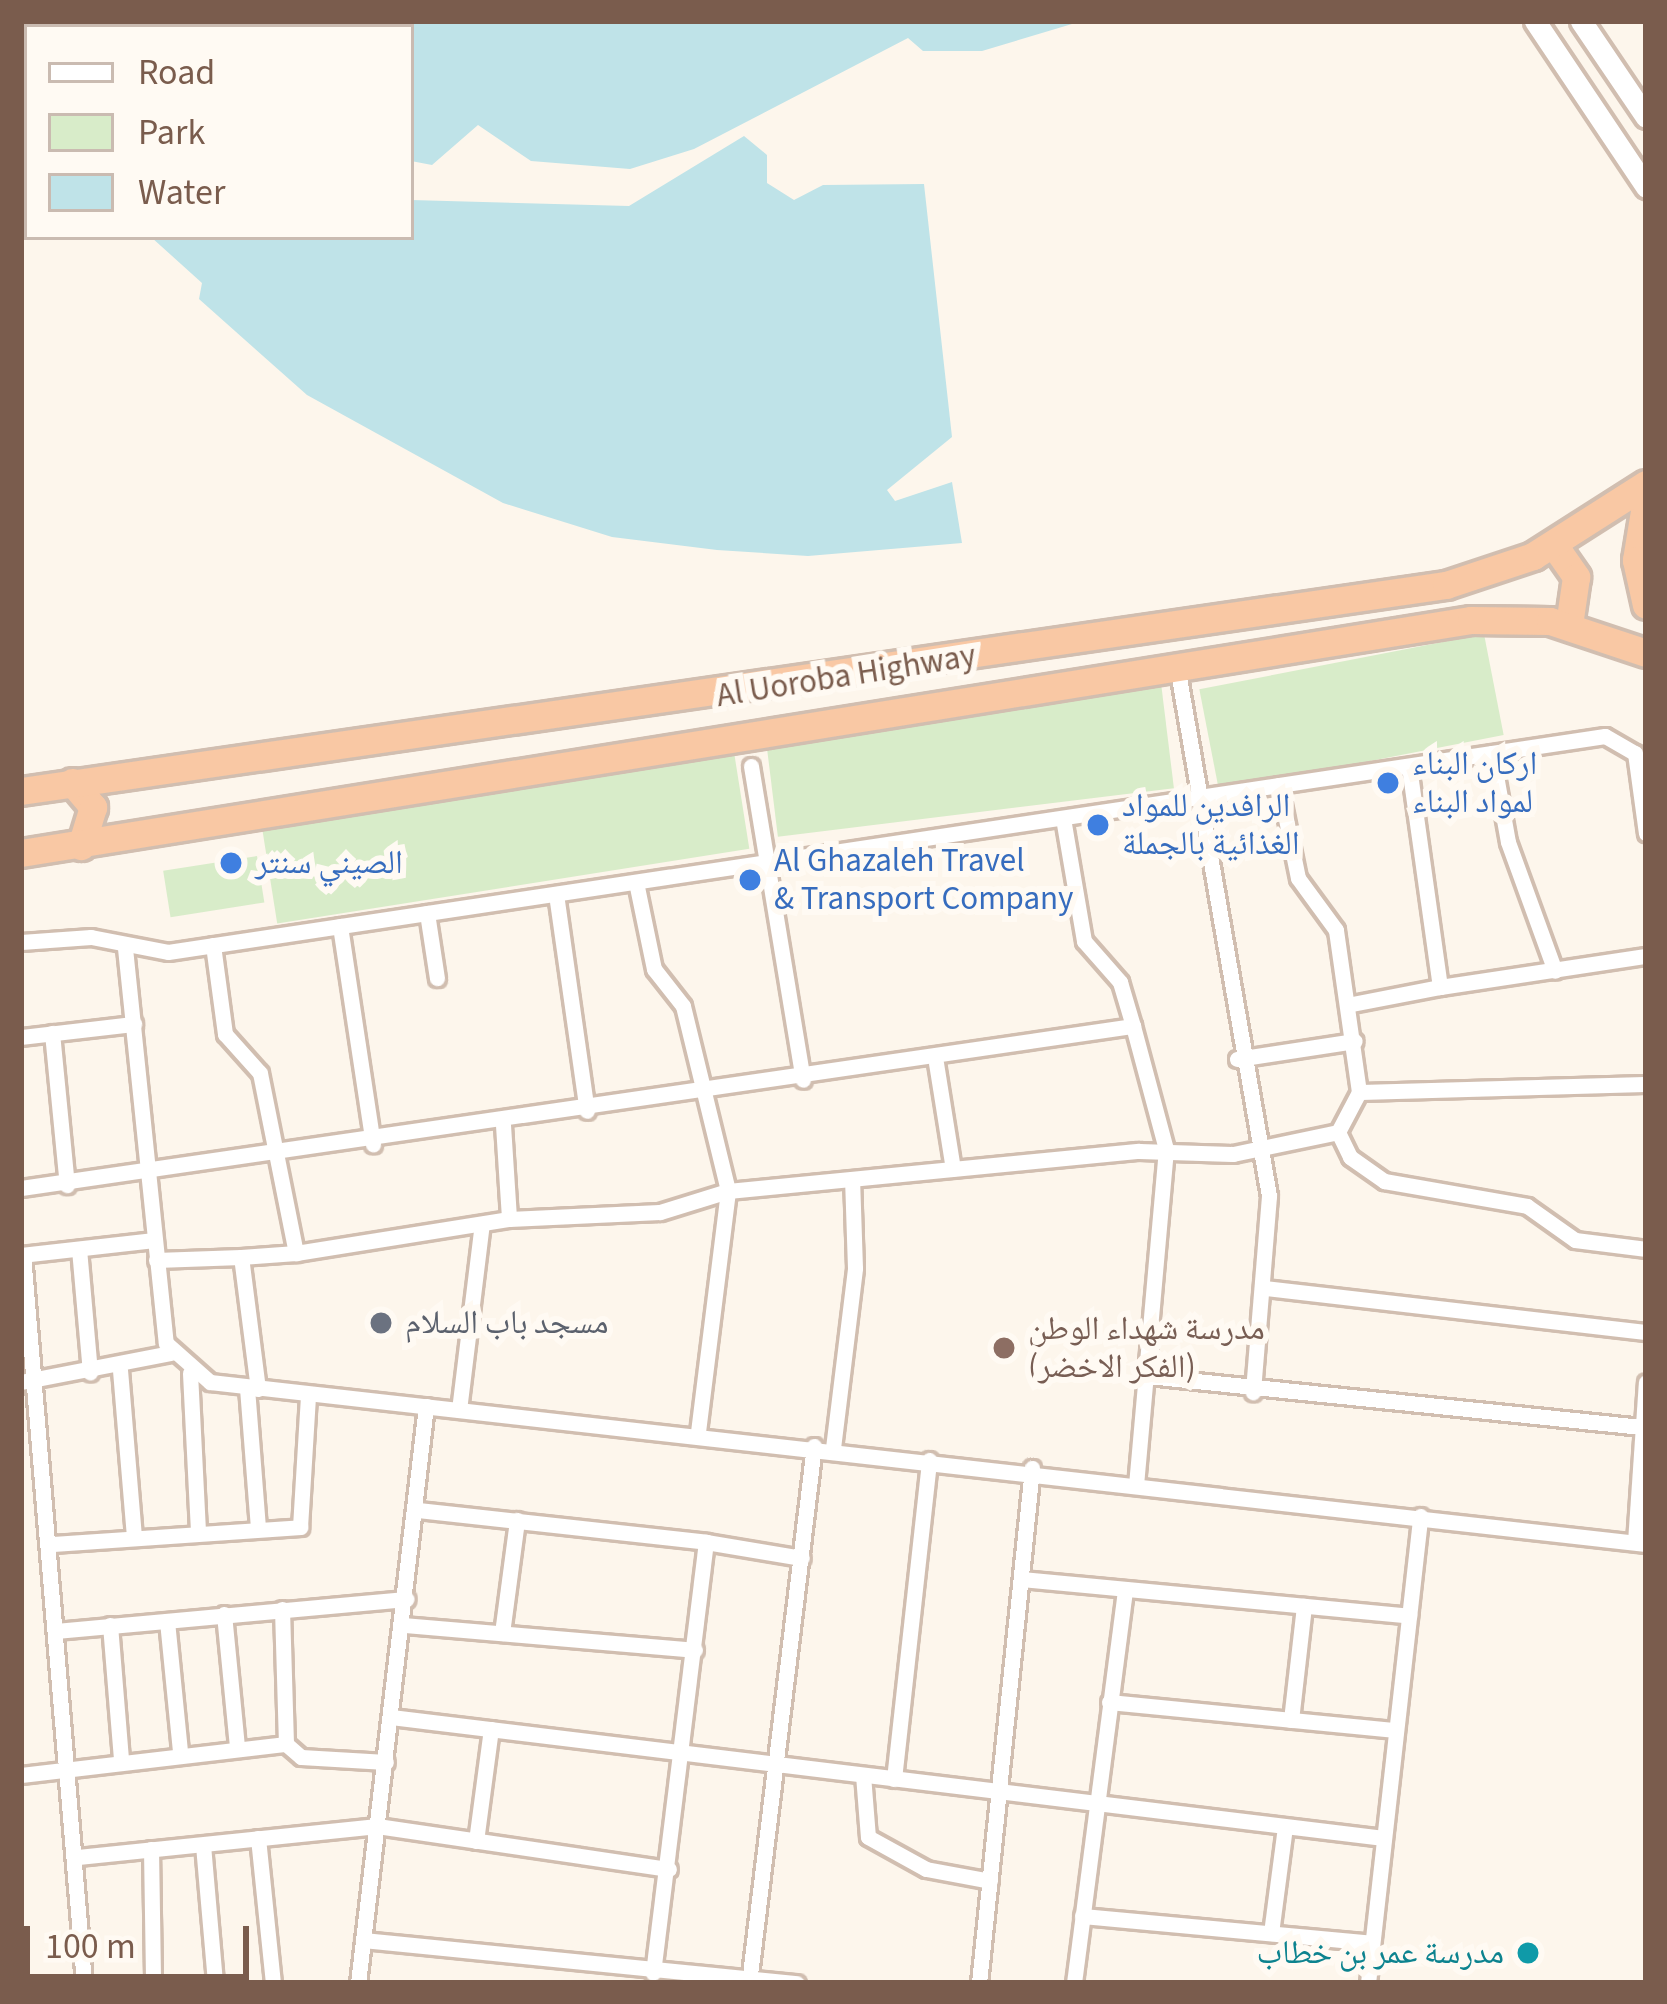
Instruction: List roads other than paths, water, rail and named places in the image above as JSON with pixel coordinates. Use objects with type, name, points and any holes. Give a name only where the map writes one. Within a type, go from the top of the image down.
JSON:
[{"type":"highway","name":"Al Uoroba Highway","points":[[21,790],[1423,589],[1554,545],[1646,484]]},
{"type":"highway","points":[[1646,499],[1636,542],[1646,605]]},
{"type":"highway","points":[[1554,545],[1576,577],[1569,625]]},
{"type":"highway","name":"Al Uoroba Highway","points":[[21,853],[1471,620],[1569,625],[1646,652]]},
{"type":"highway","points":[[72,782],[94,816],[81,846]]},
{"type":"main road","points":[[1535,21],[1646,187]]},
{"type":"main road","points":[[1581,21],[1646,117]]},
{"type":"street","points":[[1177,666],[1238,1059],[1261,1149],[1265,1288],[1253,1391]]},
{"type":"street","points":[[21,942],[91,937],[125,948],[213,945],[1492,753],[1620,738],[1635,753],[1646,833]]},
{"type":"street","points":[[1492,753],[1508,842],[1555,971]]},
{"type":"street","points":[[751,766],[803,1080]]},
{"type":"street","points":[[1409,766],[1440,987]]},
{"type":"street","points":[[156,1260],[296,1252],[509,1220],[661,1213],[728,1191],[1166,1150],[1261,1149],[1338,1132],[1359,1092],[1352,1004],[1331,919],[1298,878],[1279,785]]},
{"type":"street","points":[[1064,818],[1084,941],[1120,982],[1166,1150],[1136,1482]]},
{"type":"street","points":[[636,882],[654,969],[683,1006],[728,1191],[698,1433]]},
{"type":"street","points":[[556,894],[587,1111]]},
{"type":"street","points":[[427,913],[437,977]]},
{"type":"street","points":[[340,926],[373,1145]]},
{"type":"street","points":[[213,945],[225,1034],[260,1072],[296,1252]]},
{"type":"street","points":[[125,948],[156,1260],[170,1353],[190,1372],[252,1389],[308,1396],[1032,1468],[1641,1543],[1646,1382]]},
{"type":"street","points":[[1352,1004],[1646,956]]},
{"type":"street","points":[[21,1037],[134,1024]]},
{"type":"street","points":[[21,1189],[68,1185],[147,1164],[275,1157],[373,1145],[706,1092],[936,1063],[1133,1026]]},
{"type":"street","points":[[52,1034],[68,1185]]},
{"type":"street","points":[[1238,1059],[1355,1041]]},
{"type":"street","points":[[936,1063],[953,1169]]},
{"type":"street","points":[[1359,1092],[1646,1084]]},
{"type":"street","points":[[503,1125],[509,1220]]},
{"type":"street","points":[[1338,1132],[1350,1157],[1384,1181],[1527,1206],[1575,1240],[1646,1249]]},
{"type":"street","points":[[833,1448],[855,1268],[852,1179]]},
{"type":"street","points":[[459,1410],[482,1224]]},
{"type":"street","points":[[84,1983],[71,1766],[55,1631],[53,1544],[28,1381],[22,1255],[154,1240]]},
{"type":"street","points":[[79,1249],[90,1373]]},
{"type":"street","points":[[241,1257],[258,1528]]},
{"type":"street","points":[[1265,1288],[1646,1332]]},
{"type":"street","points":[[28,1381],[120,1370],[170,1353]]},
{"type":"street","points":[[120,1370],[134,1536]]},
{"type":"street","points":[[190,1372],[198,1530]]},
{"type":"street","points":[[1148,1376],[1253,1391],[1642,1427]]},
{"type":"street","points":[[53,1544],[306,1521],[308,1396]]},
{"type":"street","points":[[358,1983],[418,1510],[426,1406]]},
{"type":"street","points":[[750,1981],[780,1765],[814,1446]]},
{"type":"street","points":[[894,1779],[929,1460]]},
{"type":"street","points":[[979,1983],[1032,1468]]},
{"type":"street","points":[[418,1510],[706,1542],[802,1558]]},
{"type":"street","points":[[1368,1983],[1420,1516]]},
{"type":"street","points":[[502,1633],[517,1520]]},
{"type":"street","points":[[653,1973],[685,1754],[706,1542]]},
{"type":"street","points":[[1021,1579],[1409,1616]]},
{"type":"street","points":[[1074,1983],[1125,1589]]},
{"type":"street","points":[[55,1631],[407,1599]]},
{"type":"street","points":[[1291,1720],[1304,1606]]},
{"type":"street","points":[[282,1609],[286,1744]]},
{"type":"street","points":[[224,1614],[237,1746]]},
{"type":"street","points":[[167,1621],[180,1751]]},
{"type":"street","points":[[110,1624],[121,1758]]},
{"type":"street","points":[[404,1625],[695,1650]]},
{"type":"street","points":[[1109,1702],[1396,1730]]},
{"type":"street","points":[[392,1717],[1384,1838]]},
{"type":"street","points":[[476,1841],[491,1730]]},
{"type":"street","points":[[21,1775],[180,1751],[286,1744],[301,1757],[386,1762]]},
{"type":"street","points":[[863,1775],[868,1837],[926,1869],[990,1881]]},
{"type":"street","points":[[78,1857],[377,1826],[669,1869]]},
{"type":"street","points":[[1271,1933],[1285,1826]]},
{"type":"street","points":[[258,1838],[273,1982]]},
{"type":"street","points":[[203,1845],[214,1983]]},
{"type":"street","points":[[151,1849],[153,1983]]},
{"type":"street","points":[[1082,1916],[1372,1943]]},
{"type":"street","points":[[363,1940],[653,1973],[797,1983]]},
{"type":"water","points":[[21,21],[1082,21],[982,51],[923,51],[908,38],[694,149],[630,169],[531,161],[478,125],[432,165],[414,162],[414,24],[24,24],[21,186]]},
{"type":"water","points":[[744,136],[767,155],[767,183],[794,200],[823,185],[924,184],[952,437],[887,490],[895,501],[952,482],[962,543],[808,556],[717,550],[612,537],[503,503],[307,395],[199,299],[202,283],[154,240],[414,240],[414,200],[629,206]]},
{"type":"place","name":"اركان البناء لمواد البناء","points":[[1388,783]]},
{"type":"place","name":"الرافدين للمواد الغذائية بالجملة","points":[[1098,825]]},
{"type":"place","name":"الصيني سنتر","points":[[231,863]]},
{"type":"place","name":"Al Ghazaleh Travel & Transport Company","points":[[750,880]]},
{"type":"place","name":"مسجد باب السلام","points":[[381,1323]]},
{"type":"place","name":"مدرسة شهداء الوطن (الفكر الاخضر)","points":[[1004,1348]]},
{"type":"place","name":"مدرسة عمر بن خطاب","points":[[1528,1953]]}]
